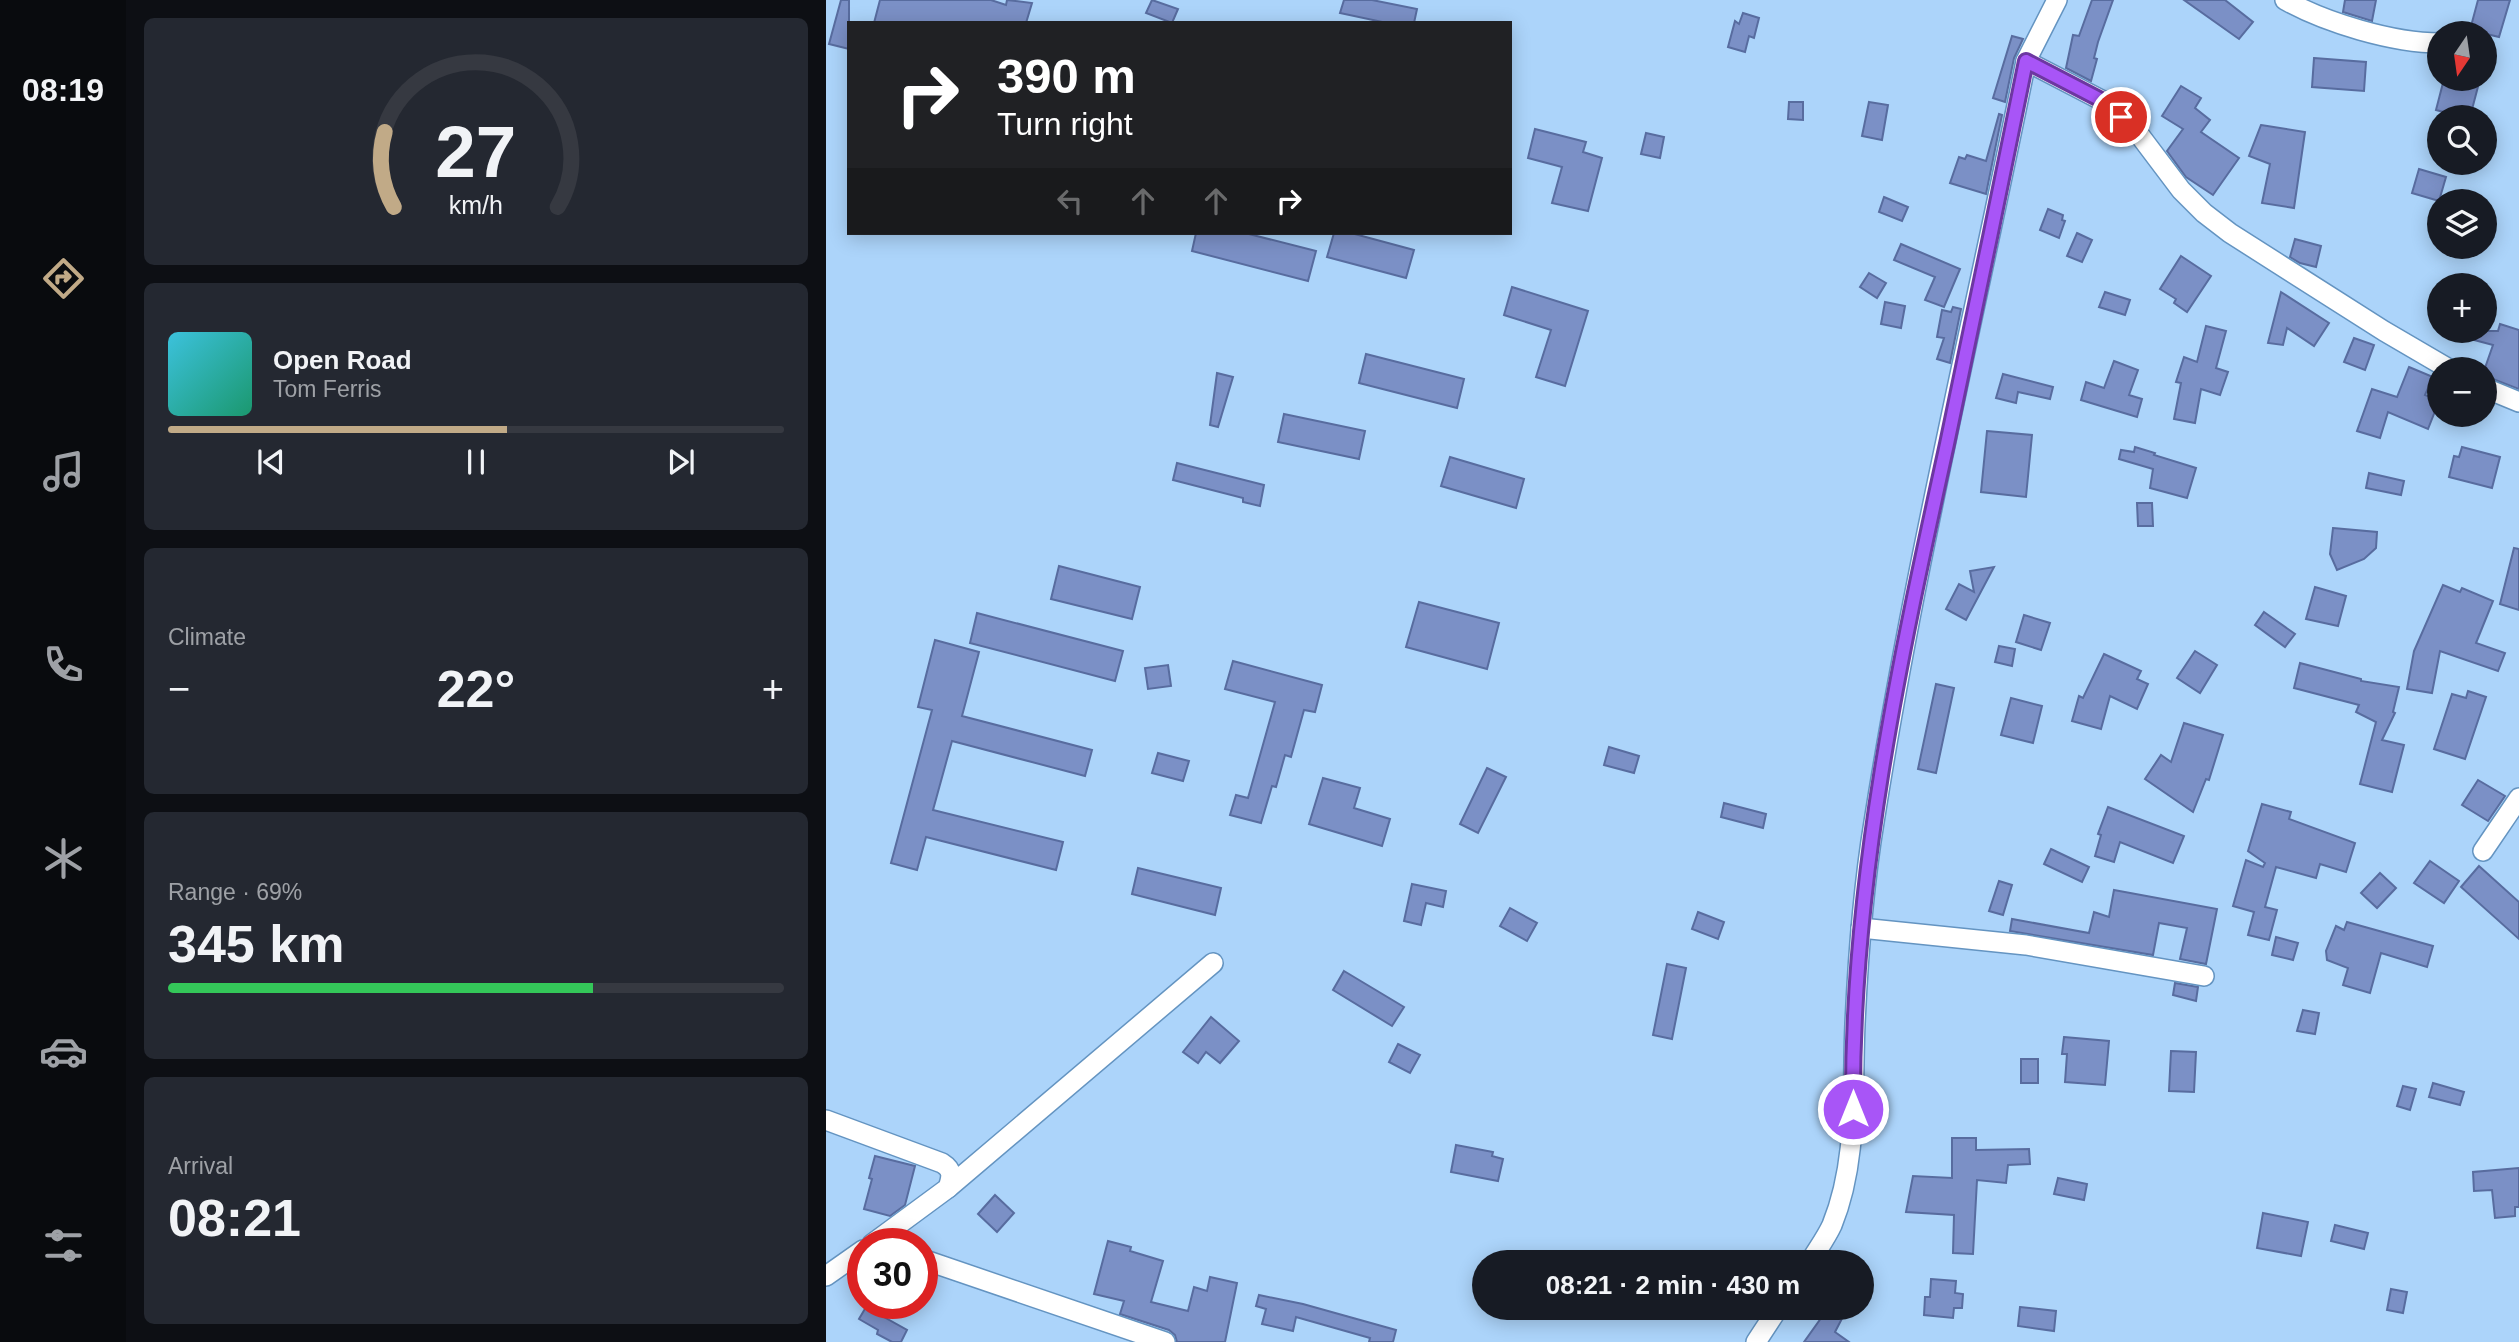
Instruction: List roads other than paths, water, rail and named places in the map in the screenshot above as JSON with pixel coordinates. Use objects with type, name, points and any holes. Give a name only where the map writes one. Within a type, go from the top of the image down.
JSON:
[{"type":"street","points":[[1817,1250],[1831,1226],[1845,1182],[1853,1131],[1853,1066],[1861,928],[1873,825],[1908,623],[2026,61],[2057,0]]},
{"type":"street","points":[[2286,0],[2306,12],[2360,30],[2427,41]]},
{"type":"street","points":[[2026,61],[2105,102],[2138,133],[2172,182],[2204,213],[2230,233],[2428,357]]},
{"type":"street","points":[[2497,393],[2519,402]]},
{"type":"street","points":[[2483,851],[2519,799]]},
{"type":"street","points":[[1861,928],[2026,945],[2204,976]]},
{"type":"street","points":[[895,1228],[948,1188],[1213,963]]},
{"type":"street","points":[[826,1120],[942,1163],[950,1168],[952,1174],[948,1188]]},
{"type":"street","points":[[826,1276],[847,1262]]},
{"type":"street","points":[[938,1264],[1166,1342]]},
{"type":"street","points":[[1756,1342],[1770,1320]]}]
